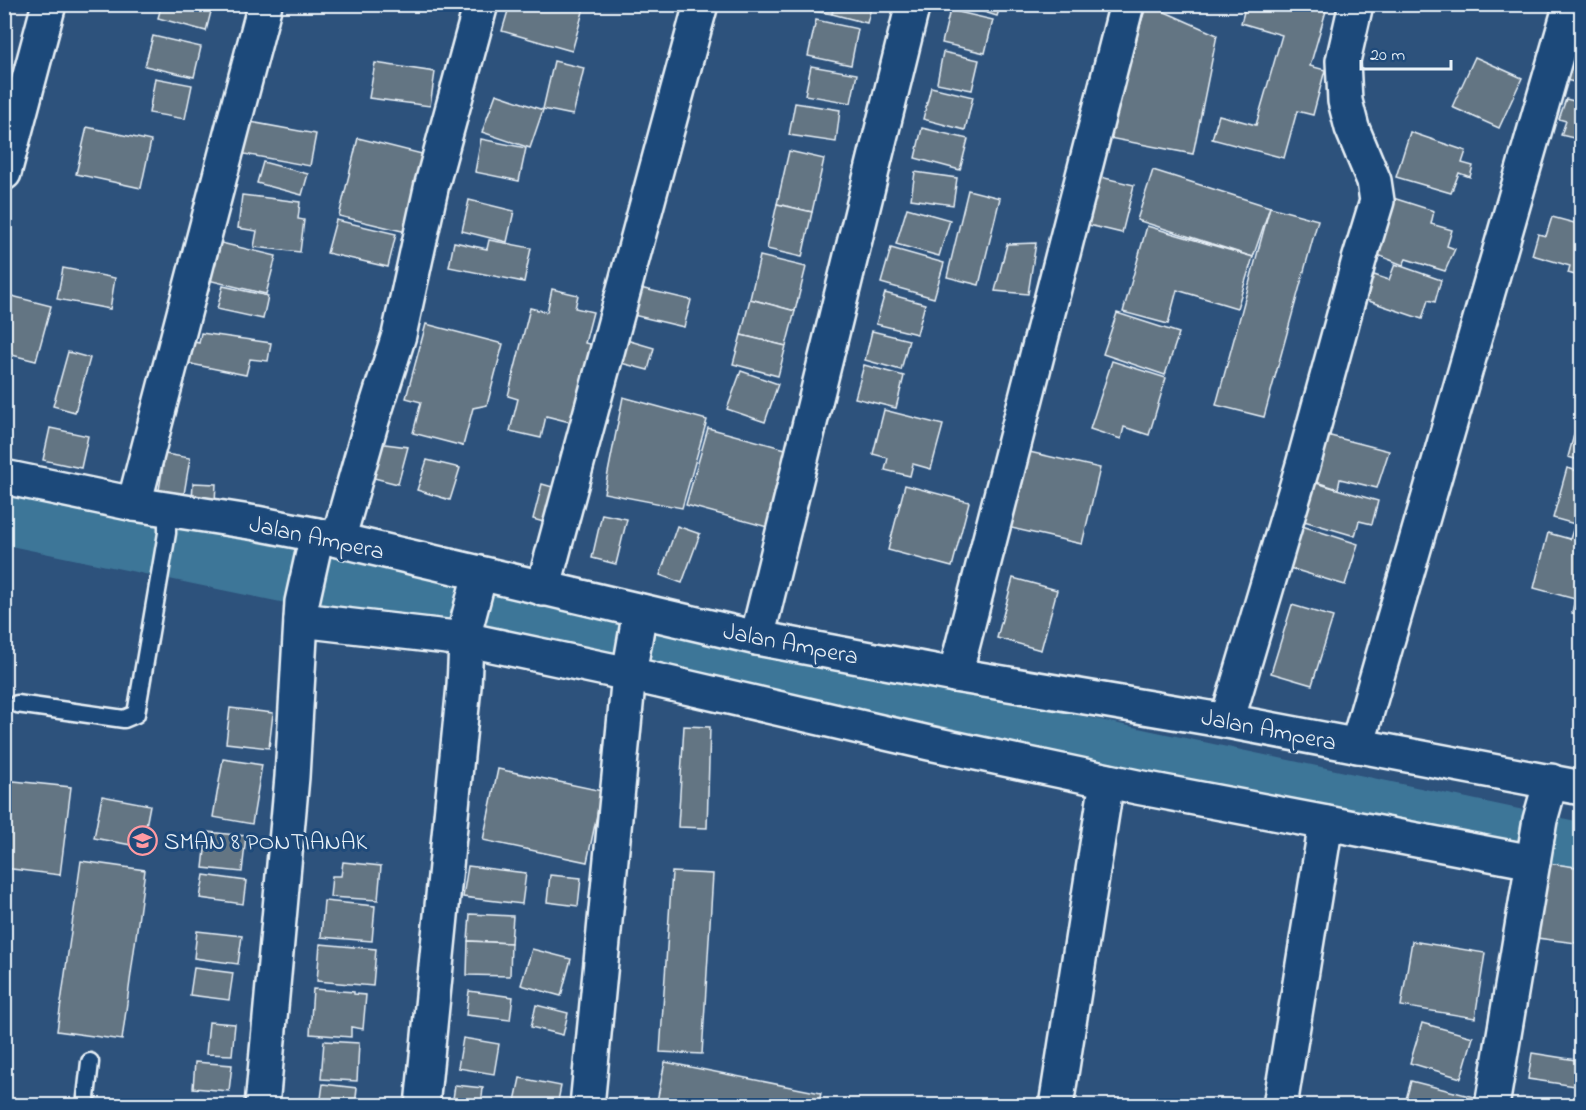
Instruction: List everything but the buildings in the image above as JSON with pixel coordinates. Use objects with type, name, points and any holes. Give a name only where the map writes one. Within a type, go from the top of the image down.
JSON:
[{"type":"street","points":[[4,173],[50,4]]},
{"type":"street","points":[[134,504],[265,4]]},
{"type":"street","points":[[261,1106],[292,777],[301,611],[323,542],[370,427],[399,335],[432,184],[481,4]]},
{"type":"street","points":[[543,589],[701,4]]},
{"type":"street","points":[[757,638],[913,4]]},
{"type":"street","points":[[955,675],[1126,4]]},
{"type":"street","points":[[1227,721],[1303,465],[1377,201],[1374,181],[1352,128],[1345,101],[1343,61],[1356,4]]},
{"type":"street","points":[[1357,746],[1571,4]]},
{"type":"street","name":"Jalan Ampera","points":[[4,477],[134,504],[167,521],[323,542],[471,607],[543,589],[634,646],[757,638],[955,675],[1227,721],[1566,785]]},
{"type":"street","points":[[301,611],[471,607],[634,646],[930,743],[1107,781],[1326,823],[1536,843]]},
{"type":"street","points":[[422,1106],[471,607]]},
{"type":"street","points":[[587,1106],[634,646]]},
{"type":"street","points":[[1056,1106],[1107,781]]},
{"type":"street","points":[[1492,1106],[1536,843],[1566,785]]},
{"type":"street","points":[[1280,1106],[1326,823]]},
{"type":"lane","points":[[17,704],[124,720],[136,714],[167,521]]},
{"type":"lane","points":[[85,1106],[90,1062]]},
{"type":"waterway","points":[[4,517],[1582,850]]},
{"type":"place","name":"SMAN 8 PONTIANAK","points":[[143,841]]}]
